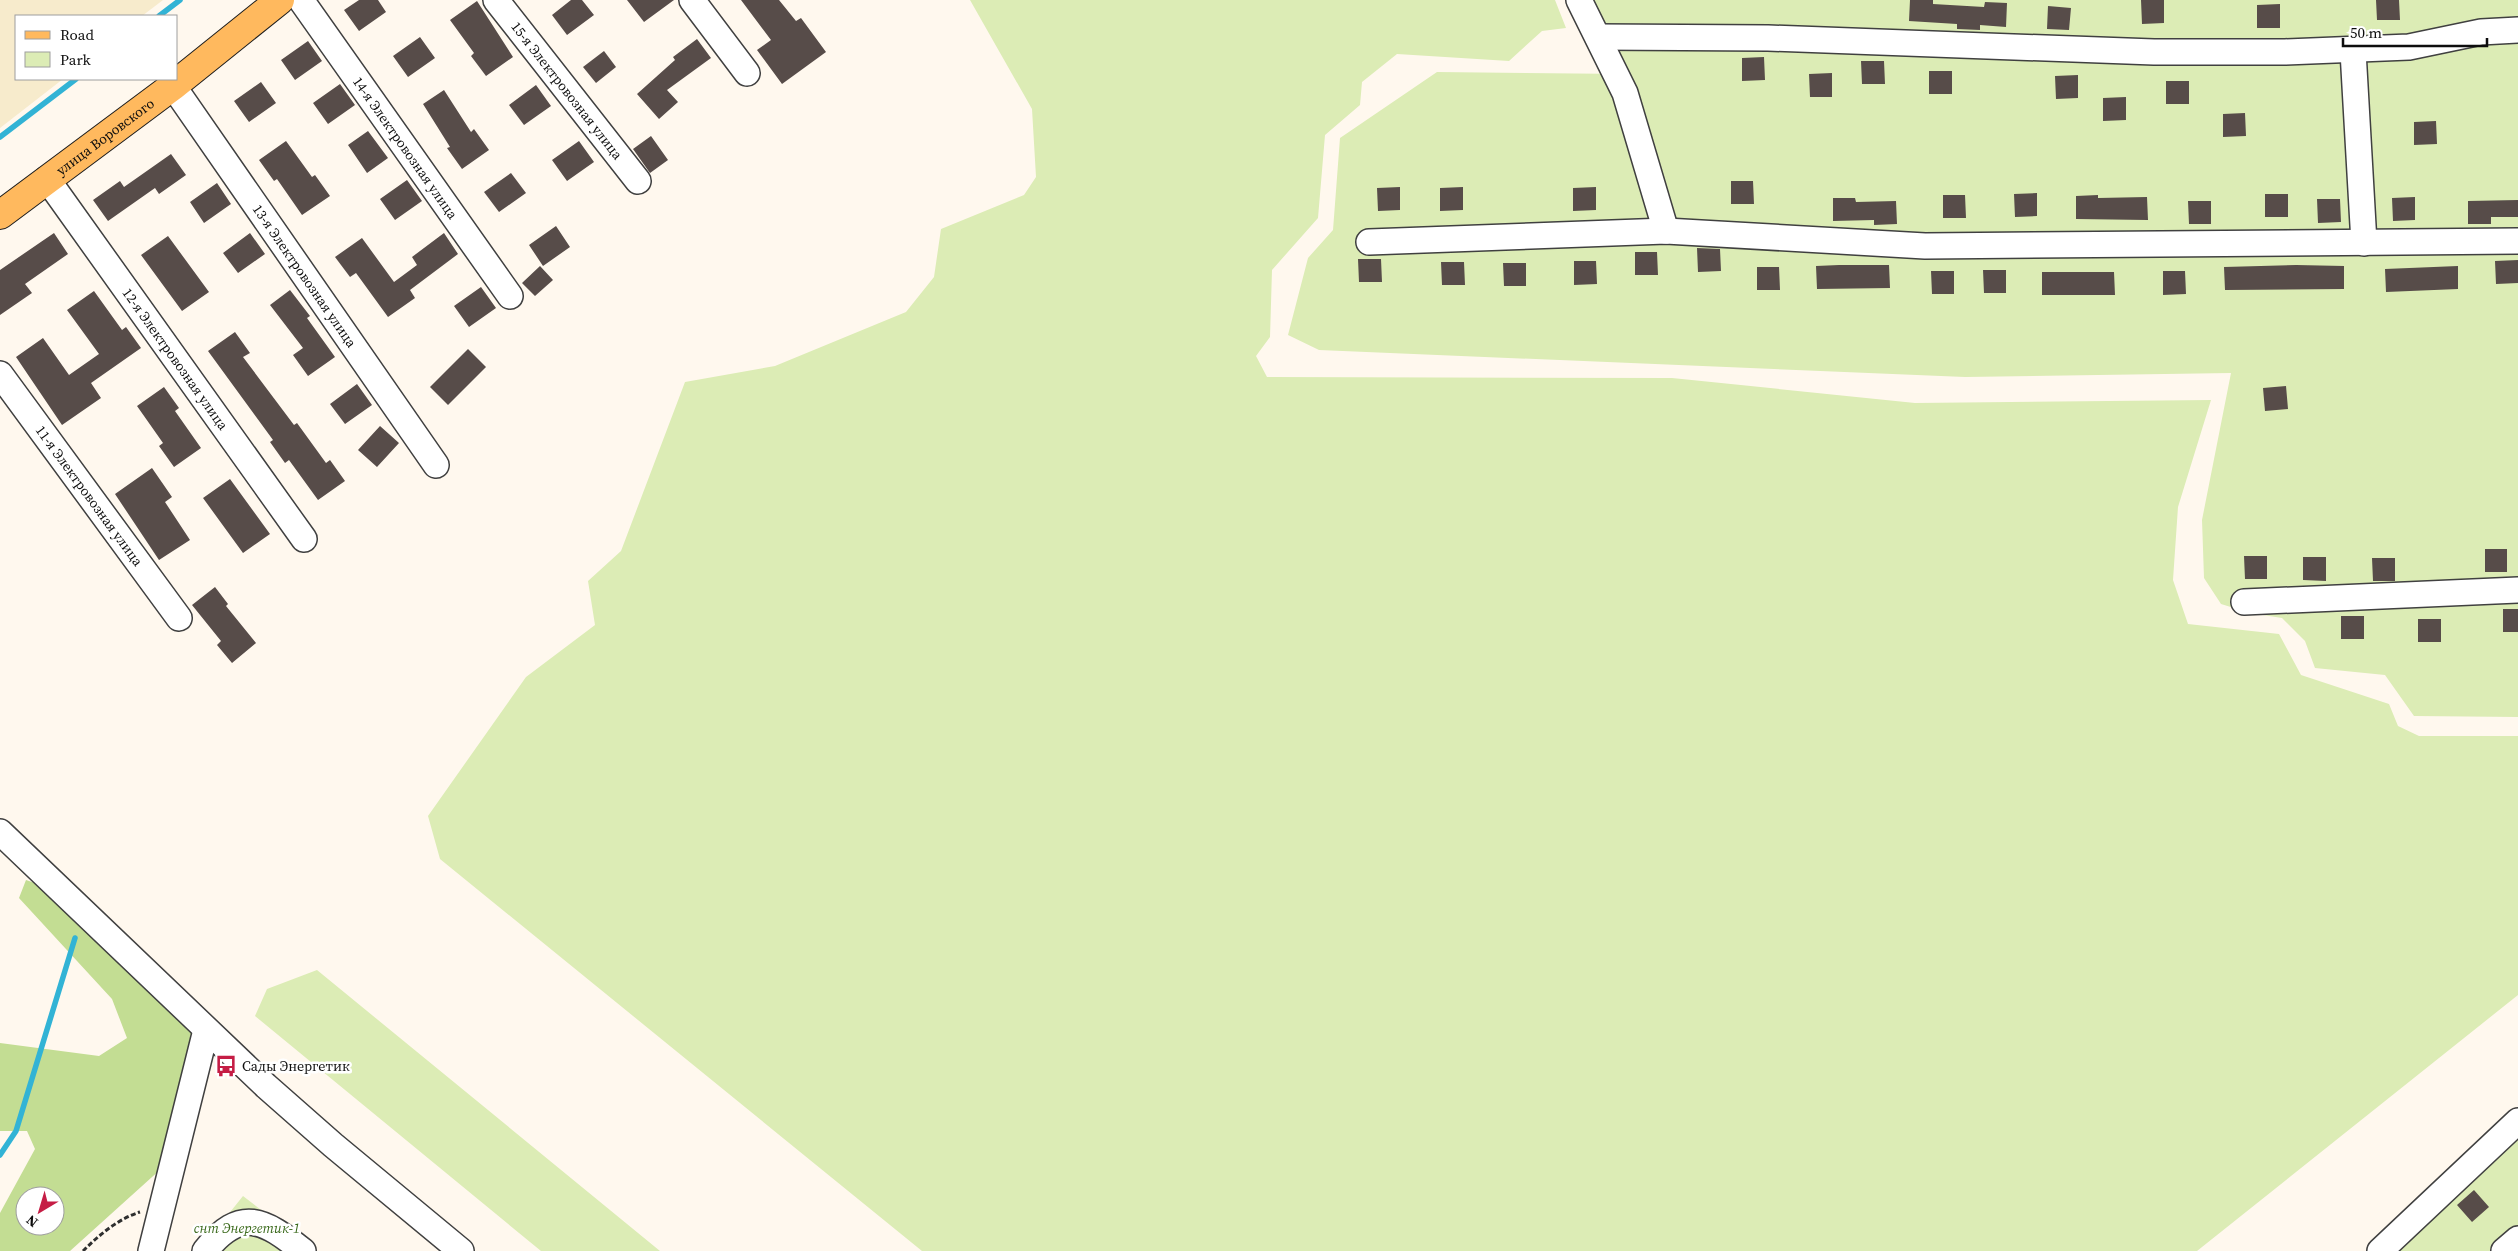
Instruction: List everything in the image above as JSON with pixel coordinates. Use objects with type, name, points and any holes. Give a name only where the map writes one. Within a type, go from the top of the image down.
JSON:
[{"type":"main road","name":"улица Воровского","points":[[0,214],[173,86],[280,0]]},
{"type":"street","name":"14-я Электровозная улица","points":[[301,0],[510,296]]},
{"type":"street","name":"15-я Электровозная улица","points":[[496,0],[638,180]]},
{"type":"street","points":[[692,0],[747,73]]},
{"type":"street","points":[[1579,0],[1625,93],[1666,232]]},
{"type":"street","points":[[1598,37],[1768,38],[2154,52],[2353,51],[2409,47],[2481,32],[2518,30]]},
{"type":"street","points":[[2353,51],[2364,243]]},
{"type":"street","name":"13-я Электровозная улица","points":[[173,86],[436,465]]},
{"type":"street","name":"12-я Электровозная улица","points":[[47,179],[304,539]]},
{"type":"street","points":[[1368,242],[1666,232],[1925,246],[2518,241]]},
{"type":"street","name":"11-я Электровозная улица","points":[[0,374],[179,618]]},
{"type":"street","points":[[2244,602],[2518,590]]},
{"type":"street","points":[[0,832],[206,1030],[332,1145],[461,1251]]},
{"type":"street","points":[[151,1251],[206,1030]]},
{"type":"street","points":[[2380,1251],[2518,1122]]},
{"type":"street","points":[[205,1251],[217,1236],[231,1225],[248,1222],[267,1226],[303,1251]]},
{"type":"street","points":[[2504,1251],[2518,1239]]},
{"type":"path","points":[[84,1251],[97,1237],[117,1223],[135,1214],[162,1205]]},
{"type":"shaded area","points":[[0,0],[163,0],[143,15],[15,15],[15,80],[62,80],[0,128]]},
{"type":"green space","points":[[970,0],[1555,0],[1566,28],[1542,31],[1509,61],[1397,54],[1362,82],[1360,105],[1325,135],[1318,218],[1272,270],[1270,337],[1256,356],[1267,377],[1672,378],[1915,403],[2211,400],[2178,507],[2173,580],[2188,624],[2279,634],[2301,675],[2389,704],[2398,726],[2419,736],[2518,736],[2518,995],[2197,1251],[922,1251],[440,859],[428,816],[526,677],[595,625],[588,581],[621,551],[685,382],[775,366],[906,312],[934,277],[941,229],[1024,195],[1036,177],[1032,109]]},
{"type":"green space","points":[[1593,0],[2518,0],[2518,717],[2414,716],[2385,675],[2315,668],[2305,641],[2282,618],[2250,613],[2221,604],[2204,578],[2202,520],[2231,373],[1965,377],[1319,350],[1288,335],[1308,258],[1333,230],[1340,138],[1437,72],[1627,74]]},
{"type":"green space","points":[[26,880],[47,887],[192,1029],[162,1168],[70,1251],[0,1251],[0,1213],[35,1149],[27,1131],[0,1131],[0,1043],[99,1056],[127,1038],[112,999],[19,898]]},
{"type":"green space","points":[[317,970],[660,1251],[541,1251],[255,1016],[267,989]]},
{"type":"green space","points":[[2518,1140],[2518,1251],[2394,1251],[2491,1161]]},
{"type":"green space","name":"снт Энергетик-1","points":[[243,1196],[314,1251],[199,1251]]},
{"type":"building","points":[[359,0],[378,0],[386,12],[359,31],[344,10]]},
{"type":"building","points":[[571,0],[582,0],[594,15],[567,35],[552,15]]},
{"type":"building","points":[[627,0],[674,0],[644,22]]},
{"type":"building","points":[[741,0],[779,0],[796,21],[801,18],[826,52],[782,84],[757,50],[771,40]]},
{"type":"building","points":[[1910,0],[1933,0],[1933,4],[1984,7],[1985,2],[2007,3],[2006,27],[1980,25],[1980,30],[1957,29],[1957,24],[1909,21]]},
{"type":"building","points":[[2141,0],[2164,0],[2164,23],[2142,24]]},
{"type":"building","points":[[2376,0],[2399,0],[2400,20],[2377,20]]},
{"type":"building","points":[[477,1],[513,57],[486,76],[471,56],[474,53],[450,20]]},
{"type":"building","points":[[2280,4],[2280,28],[2257,28],[2257,5]]},
{"type":"building","points":[[2048,6],[2071,8],[2069,30],[2047,29]]},
{"type":"building","points":[[420,37],[435,58],[408,77],[393,56]]},
{"type":"building","points":[[697,39],[711,58],[667,90],[678,102],[659,119],[637,94],[675,60],[673,57]]},
{"type":"building","points":[[308,41],[322,61],[295,80],[281,60]]},
{"type":"building","points":[[604,51],[616,67],[596,83],[583,67]]},
{"type":"building","points":[[1764,57],[1765,80],[1742,81],[1742,58]]},
{"type":"building","points":[[1861,61],[1884,61],[1885,84],[1862,84]]},
{"type":"building","points":[[1929,71],[1952,71],[1952,94],[1929,94]]},
{"type":"building","points":[[1832,73],[1832,97],[1810,97],[1809,74]]},
{"type":"building","points":[[2078,75],[2078,98],[2056,99],[2055,76]]},
{"type":"building","points":[[2166,81],[2189,81],[2189,104],[2166,104]]},
{"type":"building","points":[[261,82],[276,103],[249,122],[234,101]]},
{"type":"building","points":[[340,84],[355,105],[328,124],[313,103]]},
{"type":"building","points":[[536,85],[551,106],[524,125],[509,105]]},
{"type":"building","points":[[444,90],[471,132],[474,129],[489,150],[462,169],[447,148],[450,147],[423,104]]},
{"type":"building","points":[[2126,97],[2126,120],[2103,121],[2103,98]]},
{"type":"building","points":[[2245,113],[2246,136],[2223,137],[2223,114]]},
{"type":"building","points":[[2436,121],[2437,144],[2414,145],[2414,122]]},
{"type":"building","points":[[368,131],[388,158],[367,173],[348,145]]},
{"type":"building","points":[[651,136],[668,160],[650,173],[633,149]]},
{"type":"building","points":[[286,141],[312,177],[315,175],[330,196],[302,215],[277,179],[274,181],[259,160]]},
{"type":"building","points":[[579,141],[594,162],[567,181],[552,160]]},
{"type":"building","points":[[171,154],[186,175],[159,194],[155,188],[108,221],[93,200],[120,181],[124,187]]},
{"type":"building","points":[[511,173],[526,193],[499,212],[484,192]]},
{"type":"building","points":[[407,180],[422,201],[395,220],[380,199]]},
{"type":"building","points":[[1731,181],[1753,181],[1754,204],[1731,204]]},
{"type":"building","points":[[217,183],[231,204],[204,223],[190,202]]},
{"type":"building","points":[[1400,187],[1400,210],[1378,211],[1377,188]]},
{"type":"building","points":[[1463,187],[1463,210],[1440,211],[1440,188]]},
{"type":"building","points":[[1596,187],[1596,210],[1573,211],[1573,188]]},
{"type":"building","points":[[2037,193],[2037,216],[2015,217],[2014,194]]},
{"type":"building","points":[[2265,194],[2288,194],[2288,217],[2265,217]]},
{"type":"building","points":[[1943,195],[1965,195],[1966,218],[1943,218]]},
{"type":"building","points":[[2098,195],[2098,198],[2147,197],[2148,220],[2076,219],[2076,196]]},
{"type":"building","points":[[2415,197],[2415,220],[2393,221],[2392,198]]},
{"type":"building","points":[[1833,198],[1855,198],[1856,202],[1896,201],[1897,224],[1874,225],[1874,220],[1833,221]]},
{"type":"building","points":[[2317,199],[2340,199],[2341,222],[2318,223]]},
{"type":"building","points":[[2518,200],[2518,217],[2491,217],[2491,224],[2468,224],[2468,201]]},
{"type":"building","points":[[2188,201],[2211,201],[2211,224],[2189,224]]},
{"type":"building","points":[[556,226],[570,247],[543,266],[529,245]]},
{"type":"building","points":[[54,233],[68,254],[25,284],[32,293],[0,315],[0,270]]},
{"type":"building","points":[[250,233],[265,254],[238,273],[223,253]]},
{"type":"building","points":[[444,233],[458,254],[410,290],[415,298],[388,317],[356,273],[350,277],[335,257],[362,238],[394,282],[417,265],[412,257]]},
{"type":"building","points":[[168,236],[209,292],[182,311],[141,255]]},
{"type":"building","points":[[1697,248],[1720,249],[1721,271],[1698,272]]},
{"type":"building","points":[[1635,252],[1657,252],[1658,275],[1635,275]]},
{"type":"building","points":[[1358,259],[1381,259],[1382,282],[1359,282]]},
{"type":"building","points":[[2518,260],[2518,283],[2496,284],[2495,261]]},
{"type":"building","points":[[1574,261],[1596,261],[1597,284],[1574,285]]},
{"type":"building","points":[[1441,262],[1464,262],[1465,285],[1442,285]]},
{"type":"building","points":[[1503,263],[1526,263],[1526,286],[1504,286]]},
{"type":"building","points":[[1889,265],[1890,288],[1817,289],[1816,266]]},
{"type":"building","points":[[540,266],[553,280],[535,296],[522,283]]},
{"type":"building","points":[[2344,266],[2344,289],[2225,290],[2224,267]]},
{"type":"building","points":[[2458,266],[2458,289],[2386,292],[2385,269]]},
{"type":"building","points":[[1757,267],[1779,267],[1780,290],[1757,290]]},
{"type":"building","points":[[1983,270],[2006,270],[2006,293],[1984,293]]},
{"type":"building","points":[[1931,271],[1954,271],[1954,294],[1932,294]]},
{"type":"building","points":[[2163,271],[2185,271],[2186,294],[2163,295]]},
{"type":"building","points":[[2042,272],[2114,272],[2115,295],[2042,295]]},
{"type":"building","points":[[481,287],[496,308],[469,327],[454,306]]},
{"type":"building","points":[[290,290],[310,316],[307,318],[335,357],[308,376],[293,355],[303,348],[270,305]]},
{"type":"building","points":[[94,291],[122,330],[126,327],[141,348],[91,383],[101,398],[62,425],[16,357],[43,338],[69,375],[99,354],[67,310]]},
{"type":"building","points":[[235,332],[250,353],[243,357],[294,425],[297,423],[326,463],[330,460],[345,481],[318,500],[289,460],[285,463],[270,442],[273,440],[208,351]]},
{"type":"building","points":[[468,349],[486,367],[448,405],[430,387]]},
{"type":"building","points":[[357,384],[372,405],[345,424],[330,404]]},
{"type":"building","points":[[2286,386],[2288,409],[2265,411],[2263,388]]},
{"type":"building","points":[[164,387],[179,408],[175,411],[201,448],[174,467],[159,446],[163,443],[137,406]]},
{"type":"building","points":[[380,426],[399,443],[377,467],[358,450]]},
{"type":"building","points":[[152,468],[172,497],[165,502],[190,540],[159,560],[115,494]]},
{"type":"building","points":[[230,479],[270,534],[243,553],[203,498]]},
{"type":"building","points":[[2485,549],[2507,549],[2507,572],[2485,572]]},
{"type":"building","points":[[2244,556],[2267,556],[2267,579],[2245,579]]},
{"type":"building","points":[[2303,557],[2326,557],[2326,581],[2303,580]]},
{"type":"building","points":[[2372,558],[2395,558],[2395,581],[2373,581]]},
{"type":"building","points":[[215,587],[228,604],[226,606],[256,643],[232,663],[217,645],[221,641],[192,605]]},
{"type":"building","points":[[2503,609],[2518,609],[2518,632],[2503,632]]},
{"type":"building","points":[[2341,616],[2364,616],[2364,639],[2341,639]]},
{"type":"building","points":[[2418,619],[2441,619],[2441,642],[2418,642]]},
{"type":"building","points":[[2474,1190],[2489,1207],[2472,1222],[2457,1205]]},
{"type":"waterway","points":[[160,15],[180,0]]},
{"type":"waterway","points":[[0,137],[75,80]]},
{"type":"waterway","points":[[0,1155],[16,1131],[75,938]]},
{"type":"place","name":"Сады Энергетик","points":[[226,1066]]}]
